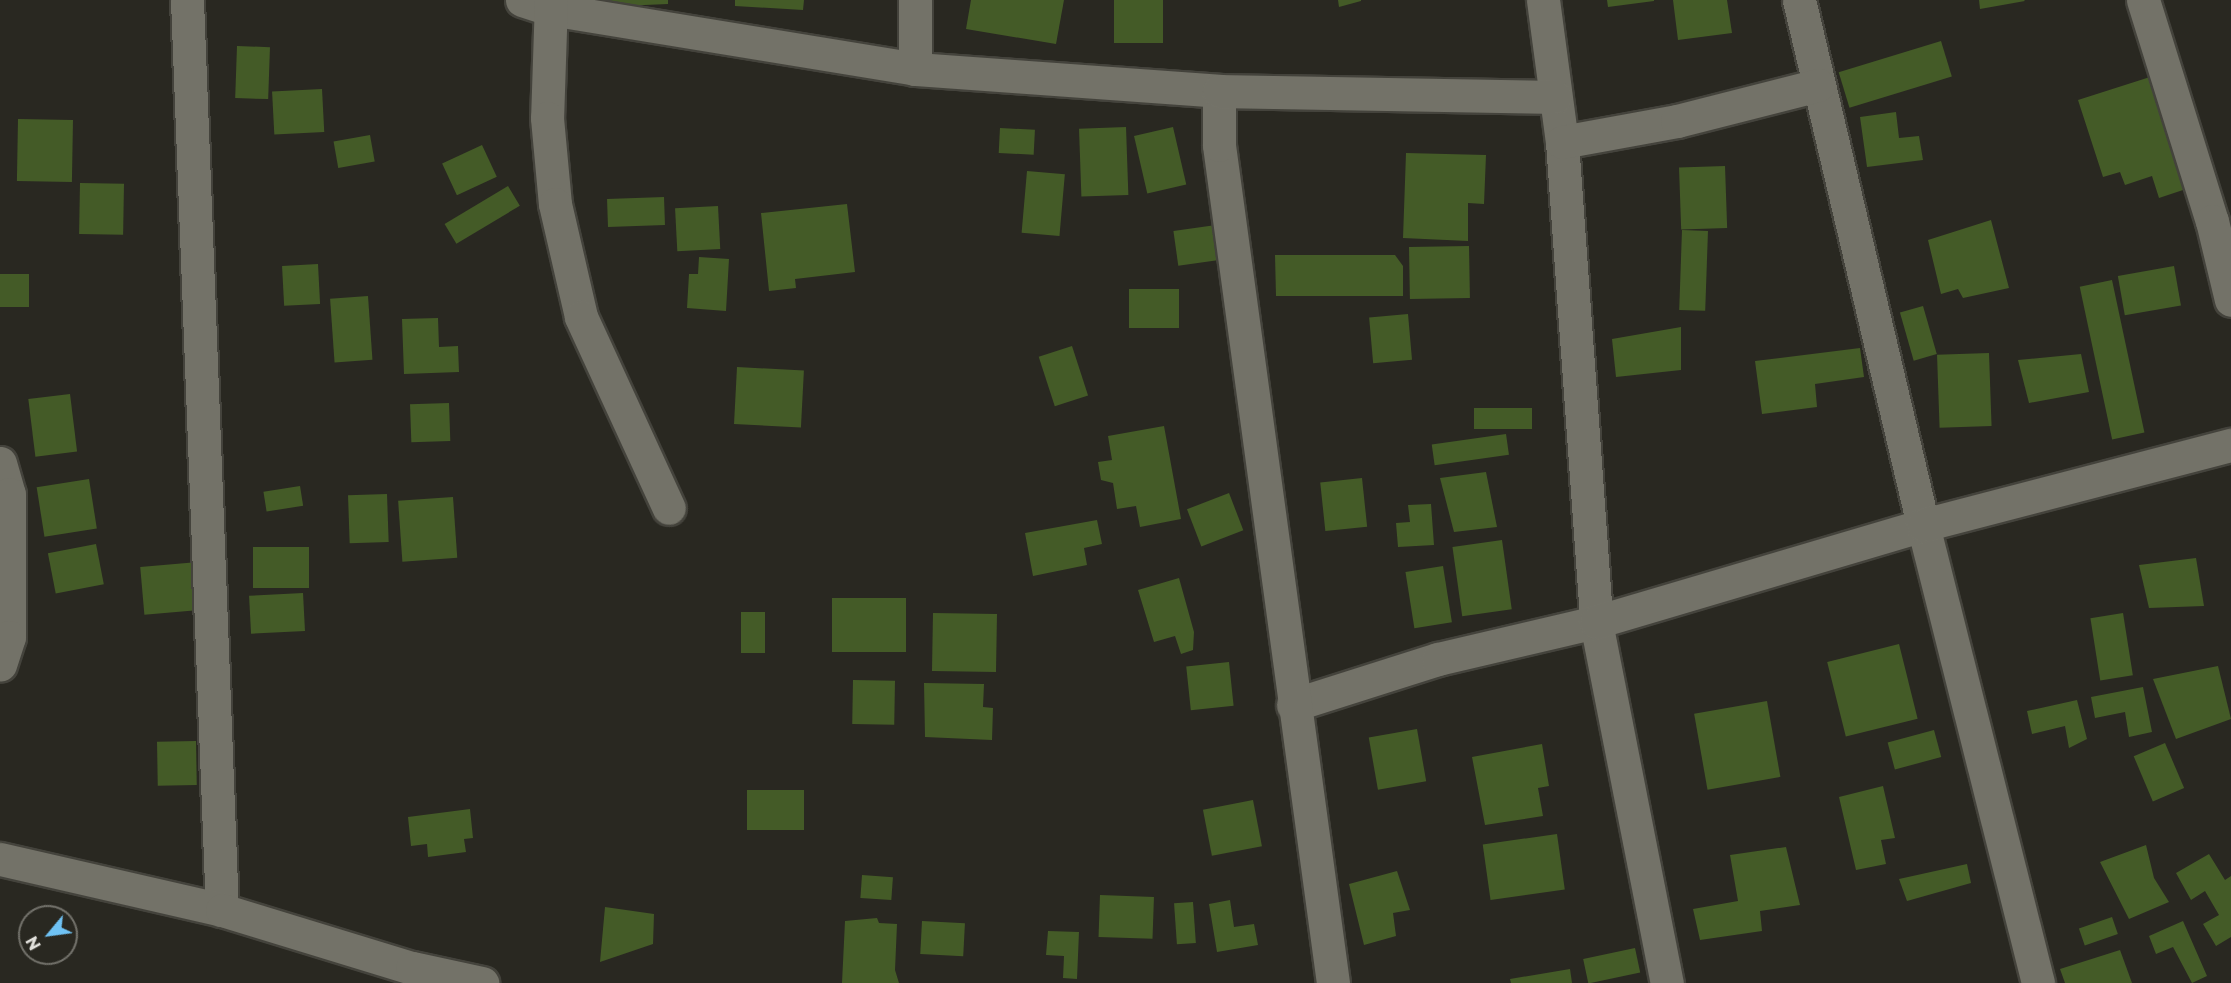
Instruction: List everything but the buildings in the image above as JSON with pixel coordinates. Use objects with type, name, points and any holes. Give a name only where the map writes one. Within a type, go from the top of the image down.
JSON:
[{"type":"street","points":[[187,0],[222,910]]},
{"type":"street","points":[[915,0],[915,69]]},
{"type":"street","points":[[1543,0],[1562,142],[1596,622],[1668,983]]},
{"type":"street","points":[[1799,0],[1923,525],[2038,983]]},
{"type":"street","points":[[2143,0],[2212,221],[2231,300]]},
{"type":"street","points":[[669,508],[581,317],[555,204],[541,3],[915,69],[1220,91],[1555,96]]},
{"type":"street","points":[[1562,142],[1677,122],[1818,85]]},
{"type":"street","points":[[1220,91],[1219,145],[1293,705],[1333,983]]},
{"type":"street","points":[[1293,705],[1438,659],[1596,622],[1923,525],[2231,446]]},
{"type":"street","points":[[0,463],[9,494],[9,637],[0,665]]},
{"type":"street","points":[[0,859],[222,910],[412,968],[482,983]]}]
